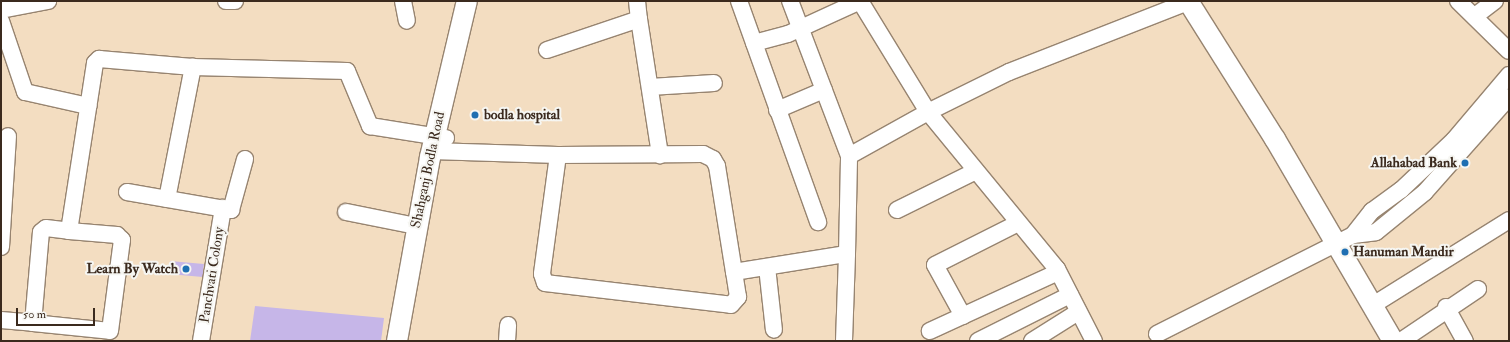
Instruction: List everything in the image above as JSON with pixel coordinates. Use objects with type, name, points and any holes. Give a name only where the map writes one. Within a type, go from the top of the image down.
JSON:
[{"type":"main road","name":"Shahganj Bodla Road","points":[[397,341],[417,253],[416,226],[438,145],[467,1]]},
{"type":"main road","points":[[409,341],[417,253],[438,145],[478,1]]},
{"type":"main road","points":[[1188,1],[1345,240],[1373,305],[1393,341]]},
{"type":"street","points":[[1,10],[48,1]]},
{"type":"street","points":[[226,1],[235,1]]},
{"type":"street","points":[[403,1],[407,21]]},
{"type":"street","points":[[637,1],[660,155]]},
{"type":"street","points":[[740,1],[777,110],[818,222]]},
{"type":"street","points":[[790,1],[849,156],[844,341]]},
{"type":"street","points":[[754,43],[800,28],[860,1],[928,112],[1057,269],[1094,341]]},
{"type":"street","points":[[849,156],[928,112],[1009,72],[1188,1]]},
{"type":"street","points":[[1458,1],[1509,51]]},
{"type":"street","points":[[1475,16],[1495,1]]},
{"type":"street","points":[[547,50],[639,19]]},
{"type":"street","points":[[1,21],[25,92],[88,106]]},
{"type":"street","points":[[69,231],[95,63],[99,59],[193,67],[348,71],[368,125],[438,145],[558,155],[703,154],[713,159],[738,297],[731,305],[545,283],[542,274],[558,155]]},
{"type":"street","points":[[167,199],[193,67]]},
{"type":"street","points":[[1345,240],[1372,211],[1401,190],[1454,140],[1509,75]]},
{"type":"street","points":[[650,87],[714,83]]},
{"type":"street","points":[[777,110],[824,90]]},
{"type":"street","points":[[1157,334],[1345,240],[1376,232],[1425,192],[1509,97]]},
{"type":"street","points":[[1,248],[8,136]]},
{"type":"street","points":[[127,192],[231,210],[246,159]]},
{"type":"street","points":[[897,210],[976,171]]},
{"type":"street","name":"Panchvati Colony","points":[[201,341],[223,208]]},
{"type":"street","points":[[346,212],[416,226]]},
{"type":"street","points":[[1373,305],[1509,220]]},
{"type":"street","points":[[962,316],[935,265],[1018,222]]},
{"type":"street","points":[[1,320],[33,323],[110,336],[122,240],[117,235],[46,228],[41,232],[33,323]]},
{"type":"street","points":[[734,272],[847,254]]},
{"type":"street","points":[[767,267],[774,330]]},
{"type":"street","points":[[930,331],[1056,273],[1057,269]]},
{"type":"street","points":[[1401,341],[1446,307],[1478,289]]},
{"type":"street","points":[[978,341],[1070,296]]},
{"type":"street","points":[[1446,307],[1465,341]]},
{"type":"street","points":[[1019,321],[1031,341],[1078,312]]},
{"type":"building","name":"Learn By Watch","points":[[170,261],[204,264],[203,277],[169,274]]},
{"type":"building","points":[[255,306],[384,318],[381,341],[250,341]]},
{"type":"place","name":"bodla hospital","points":[[475,115]]},
{"type":"place","name":"Allahabad Bank","points":[[1465,163]]},
{"type":"place","name":"Hanuman Mandir","points":[[1345,252]]},
{"type":"place","name":"Learn By Watch","points":[[186,269]]}]
